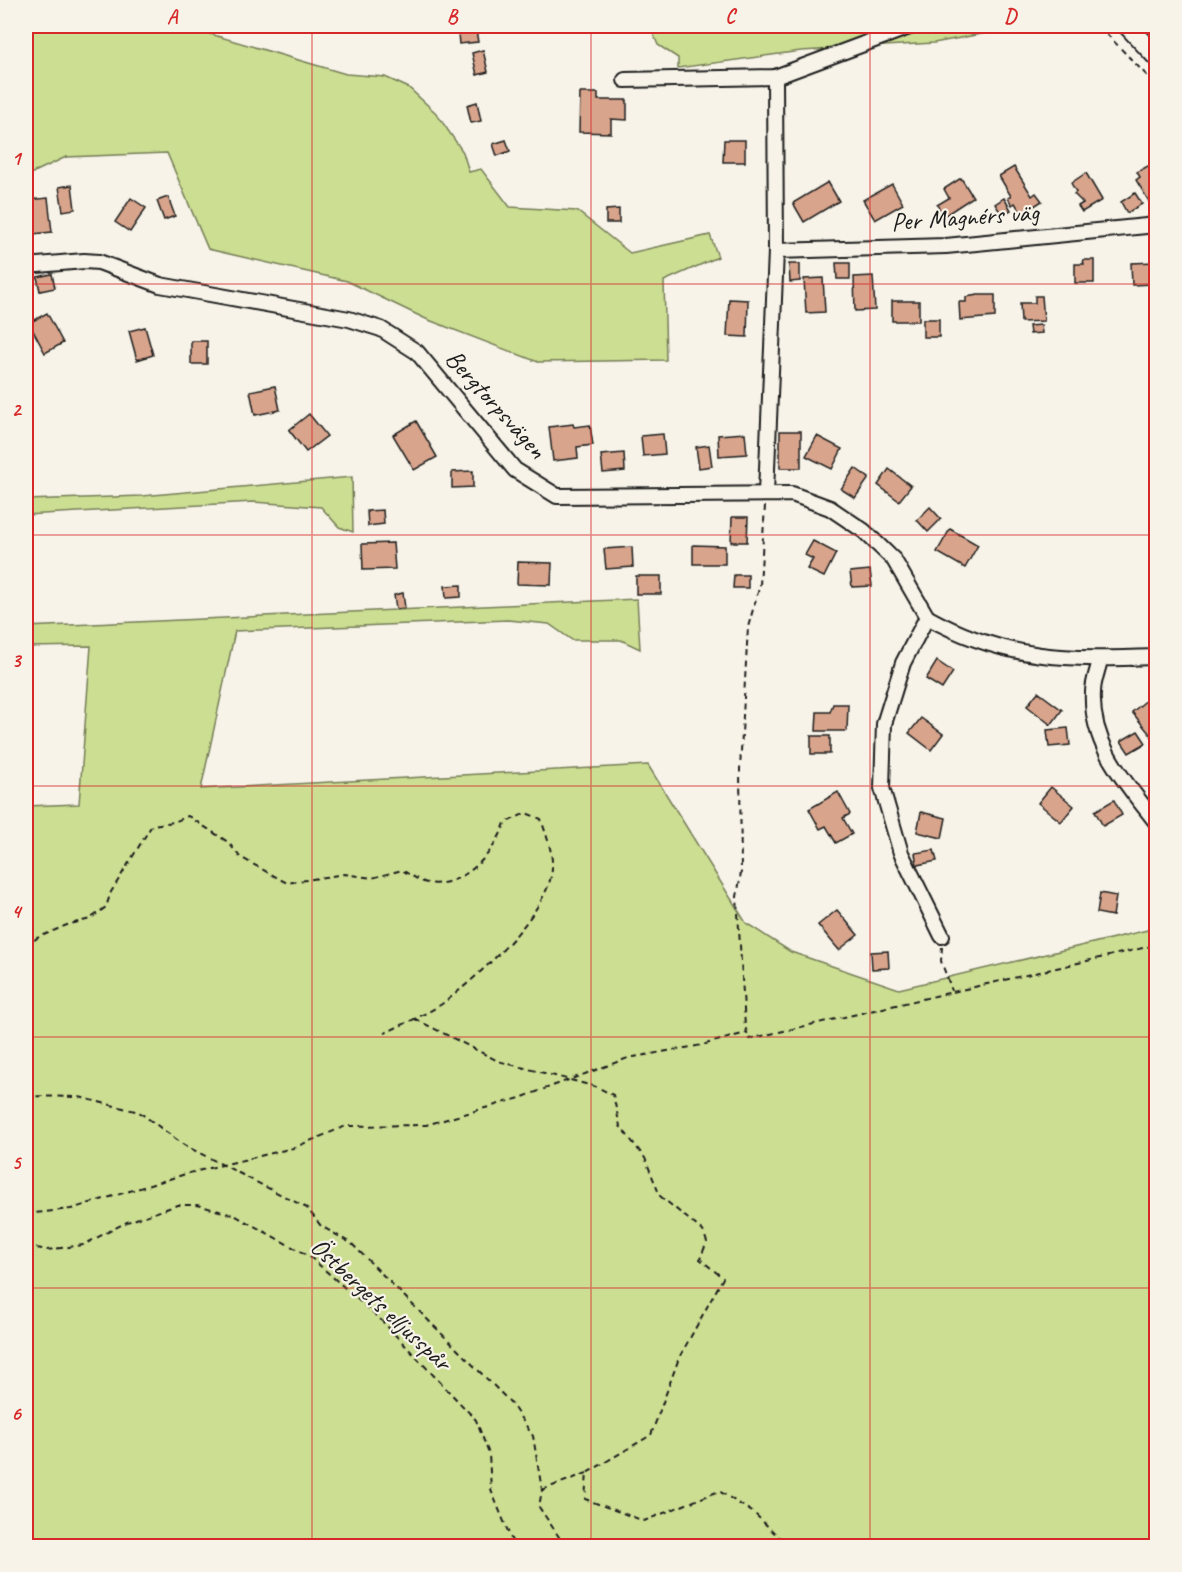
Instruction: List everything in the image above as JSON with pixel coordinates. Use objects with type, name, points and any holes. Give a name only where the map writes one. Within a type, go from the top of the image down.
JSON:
[{"type":"street","points":[[626,80],[775,77],[912,26]]},
{"type":"street","points":[[1128,26],[1156,56]]},
{"type":"street","points":[[766,493],[776,251],[775,77]]},
{"type":"street","name":"Per Magnérs väg","points":[[776,251],[946,246],[1156,225]]},
{"type":"street","name":"Bergtorpsvägen","points":[[26,266],[84,261],[99,262],[160,285],[349,319],[381,329],[417,352],[515,470],[557,496],[792,494],[830,508],[864,531],[894,560],[927,617]]},
{"type":"street","points":[[942,936],[901,853],[882,788],[884,724],[903,663],[927,617],[983,644],[1050,658],[1100,660],[1156,657]]},
{"type":"street","points":[[1100,660],[1093,690],[1094,716],[1104,752],[1156,822]]},
{"type":"path","points":[[1099,26],[1156,85]]},
{"type":"path","points":[[766,493],[760,585],[748,627],[740,769],[741,872],[737,897],[749,1039],[1156,945]]},
{"type":"path","points":[[26,947],[36,938],[90,919],[106,907],[111,891],[152,825],[174,822],[188,816],[228,842],[240,857],[287,883],[345,874],[372,878],[402,870],[427,883],[455,881],[487,855],[500,837],[505,823],[526,813],[540,819],[549,843],[552,868],[549,886],[527,920],[492,962],[444,1002],[385,1033]]},
{"type":"path","points":[[942,936],[942,961],[952,991]]},
{"type":"path","points":[[1150,947],[1156,960]]},
{"type":"path","points":[[1156,1010],[1156,1016]]},
{"type":"path","points":[[415,1019],[498,1061],[563,1080],[597,1087],[613,1095],[620,1126],[645,1158],[660,1196],[703,1231],[707,1242],[700,1259],[723,1278],[679,1358],[651,1435],[638,1440],[587,1473],[542,1490]]},
{"type":"path","points":[[26,1214],[70,1209],[220,1166],[293,1148],[346,1126],[426,1125],[520,1098],[563,1080],[628,1058],[702,1045],[747,1032]]},
{"type":"path","points":[[26,1096],[79,1097],[139,1112],[184,1145],[220,1166],[308,1208],[321,1226],[351,1244],[510,1402],[533,1436],[542,1490],[539,1507],[565,1546]]},
{"type":"path","name":"Östbergets elljusspår","points":[[26,1246],[47,1250],[83,1245],[127,1222],[178,1205],[197,1205],[234,1215],[309,1256],[382,1321],[476,1420],[489,1454],[491,1490],[500,1519],[513,1546]]},
{"type":"path","points":[[587,1473],[585,1498],[644,1521],[719,1491],[754,1513],[788,1546]]},
{"type":"green space","points":[[26,26],[183,26],[346,74],[385,77],[409,88],[436,113],[463,152],[469,172],[481,169],[510,207],[577,211],[630,253],[710,235],[718,257],[664,281],[666,360],[538,362],[426,319],[347,281],[208,249],[167,153],[66,157],[26,176]]},
{"type":"green space","points":[[650,26],[1023,26],[934,43],[801,51],[678,68],[678,58],[658,45]]},
{"type":"green space","points":[[352,477],[353,532],[339,527],[321,507],[253,502],[26,515],[26,500],[142,496]]},
{"type":"green space","points":[[637,599],[640,649],[621,640],[572,640],[549,624],[508,620],[235,631],[201,789],[648,765],[746,923],[791,952],[899,989],[1156,928],[1156,1546],[26,1546],[26,806],[79,804],[91,646],[26,647],[26,627]]},
{"type":"building","points":[[476,31],[478,42],[459,44],[458,33]]},
{"type":"building","points":[[483,50],[488,72],[477,75],[472,53]]},
{"type":"building","points":[[580,93],[598,93],[598,100],[627,100],[627,120],[611,119],[611,133],[579,132]]},
{"type":"building","points":[[477,102],[481,121],[471,123],[467,105]]},
{"type":"building","points":[[506,140],[510,151],[497,156],[493,144]]},
{"type":"building","points":[[724,140],[745,140],[745,162],[723,162]]},
{"type":"building","points":[[1148,166],[1156,180],[1156,206],[1153,208],[1136,180],[1140,177],[1137,172]]},
{"type":"building","points":[[1014,167],[1032,196],[1036,193],[1042,201],[1022,214],[1015,203],[1012,205],[1008,198],[1011,196],[999,176]]},
{"type":"building","points":[[1086,173],[1102,200],[1082,212],[1078,206],[1083,203],[1074,194],[1076,192],[1071,183]]},
{"type":"building","points":[[961,178],[973,197],[944,216],[937,205],[949,198],[944,189]]},
{"type":"building","points":[[828,182],[839,201],[804,222],[793,203]]},
{"type":"building","points":[[892,184],[903,204],[875,220],[863,200]]},
{"type":"building","points":[[72,185],[75,209],[63,211],[59,187]]},
{"type":"building","points":[[1135,193],[1142,204],[1127,213],[1121,202]]},
{"type":"building","points":[[168,197],[175,216],[164,220],[157,201]]},
{"type":"building","points":[[48,198],[52,232],[33,234],[29,200]]},
{"type":"building","points":[[131,198],[146,208],[130,232],[115,222]]},
{"type":"building","points":[[1004,198],[1011,210],[1002,215],[995,204]]},
{"type":"building","points":[[619,209],[619,223],[606,223],[606,210]]},
{"type":"building","points":[[1083,260],[1094,260],[1094,283],[1075,283],[1075,264],[1084,264]]},
{"type":"building","points":[[1156,262],[1155,296],[1154,284],[1132,285],[1131,263]]},
{"type":"building","points":[[836,263],[850,263],[850,279],[837,279]]},
{"type":"building","points":[[789,264],[800,264],[800,281],[790,282]]},
{"type":"building","points":[[52,274],[55,288],[40,291],[37,277]]},
{"type":"building","points":[[873,276],[875,310],[855,311],[854,277]]},
{"type":"building","points":[[823,278],[825,312],[806,313],[804,279]]},
{"type":"building","points":[[995,295],[995,317],[960,320],[959,302],[966,302],[966,297]]},
{"type":"building","points":[[1035,296],[1042,296],[1044,321],[1021,322],[1020,303],[1035,303]]},
{"type":"building","points":[[729,299],[748,300],[747,337],[727,336]]},
{"type":"building","points":[[892,301],[919,301],[919,321],[892,321]]},
{"type":"building","points":[[47,313],[63,343],[45,353],[29,323]]},
{"type":"building","points":[[923,319],[939,319],[939,337],[923,337]]},
{"type":"building","points":[[1041,325],[1042,333],[1030,334],[1029,326]]},
{"type":"building","points":[[145,327],[153,355],[137,360],[129,331]]},
{"type":"building","points":[[191,341],[207,341],[207,364],[191,364]]},
{"type":"building","points":[[275,386],[280,410],[255,415],[250,391]]},
{"type":"building","points":[[309,414],[327,436],[306,452],[289,430]]},
{"type":"building","points":[[416,421],[437,457],[414,470],[393,435]]},
{"type":"building","points":[[573,424],[574,427],[590,425],[593,445],[577,447],[578,458],[553,461],[549,427]]},
{"type":"building","points":[[780,431],[801,431],[801,468],[780,468]]},
{"type":"building","points":[[745,433],[747,454],[719,456],[718,435]]},
{"type":"building","points":[[663,434],[665,454],[643,456],[641,436]]},
{"type":"building","points":[[817,436],[842,449],[832,469],[806,456]]},
{"type":"building","points":[[709,445],[712,466],[699,468],[696,447]]},
{"type":"building","points":[[624,453],[625,471],[603,473],[601,455]]},
{"type":"building","points":[[855,468],[869,478],[855,498],[841,489]]},
{"type":"building","points":[[889,469],[911,486],[899,501],[878,485]]},
{"type":"building","points":[[473,471],[473,487],[452,488],[452,472]]},
{"type":"building","points":[[930,507],[941,519],[928,532],[917,520]]},
{"type":"building","points":[[383,510],[384,524],[368,526],[367,511]]},
{"type":"building","points":[[732,517],[748,517],[747,542],[731,542]]},
{"type":"building","points":[[950,529],[978,545],[965,568],[937,552]]},
{"type":"building","points":[[813,541],[836,553],[824,577],[807,569],[813,559],[805,555]]},
{"type":"building","points":[[393,543],[395,569],[363,570],[362,544]]},
{"type":"building","points":[[693,545],[725,546],[725,564],[693,564]]},
{"type":"building","points":[[632,547],[633,567],[606,569],[604,549]]},
{"type":"building","points":[[518,562],[552,563],[551,585],[517,584]]},
{"type":"building","points":[[870,570],[872,586],[852,587],[850,572]]},
{"type":"building","points":[[734,575],[748,575],[748,588],[733,588]]},
{"type":"building","points":[[636,576],[661,576],[661,594],[636,594]]},
{"type":"building","points":[[461,585],[461,597],[446,598],[445,586]]},
{"type":"building","points":[[403,593],[405,608],[396,609],[394,595]]},
{"type":"building","points":[[937,661],[953,672],[942,689],[926,679]]},
{"type":"building","points":[[1038,692],[1062,710],[1051,725],[1027,706]]},
{"type":"building","points":[[1148,699],[1156,710],[1156,735],[1153,738],[1132,712]]},
{"type":"building","points":[[833,704],[848,704],[847,731],[816,731],[817,712],[830,712]]},
{"type":"building","points":[[921,718],[943,734],[931,750],[909,733]]},
{"type":"building","points":[[1068,728],[1070,745],[1049,747],[1047,730]]},
{"type":"building","points":[[1138,731],[1146,743],[1129,753],[1121,741]]},
{"type":"building","points":[[811,736],[830,736],[830,754],[811,754]]},
{"type":"building","points":[[1051,787],[1074,806],[1061,822],[1038,803]]},
{"type":"building","points":[[838,792],[850,814],[843,818],[852,834],[836,843],[826,826],[820,829],[809,809]]},
{"type":"building","points":[[1114,800],[1122,815],[1103,826],[1095,811]]},
{"type":"building","points":[[921,812],[946,818],[942,838],[917,832]]},
{"type":"building","points":[[934,850],[937,861],[917,865],[915,853]]},
{"type":"building","points":[[1100,893],[1116,896],[1113,916],[1097,913]]},
{"type":"building","points":[[837,910],[858,935],[839,950],[818,925]]},
{"type":"building","points":[[888,951],[889,968],[872,969],[871,952]]}]
